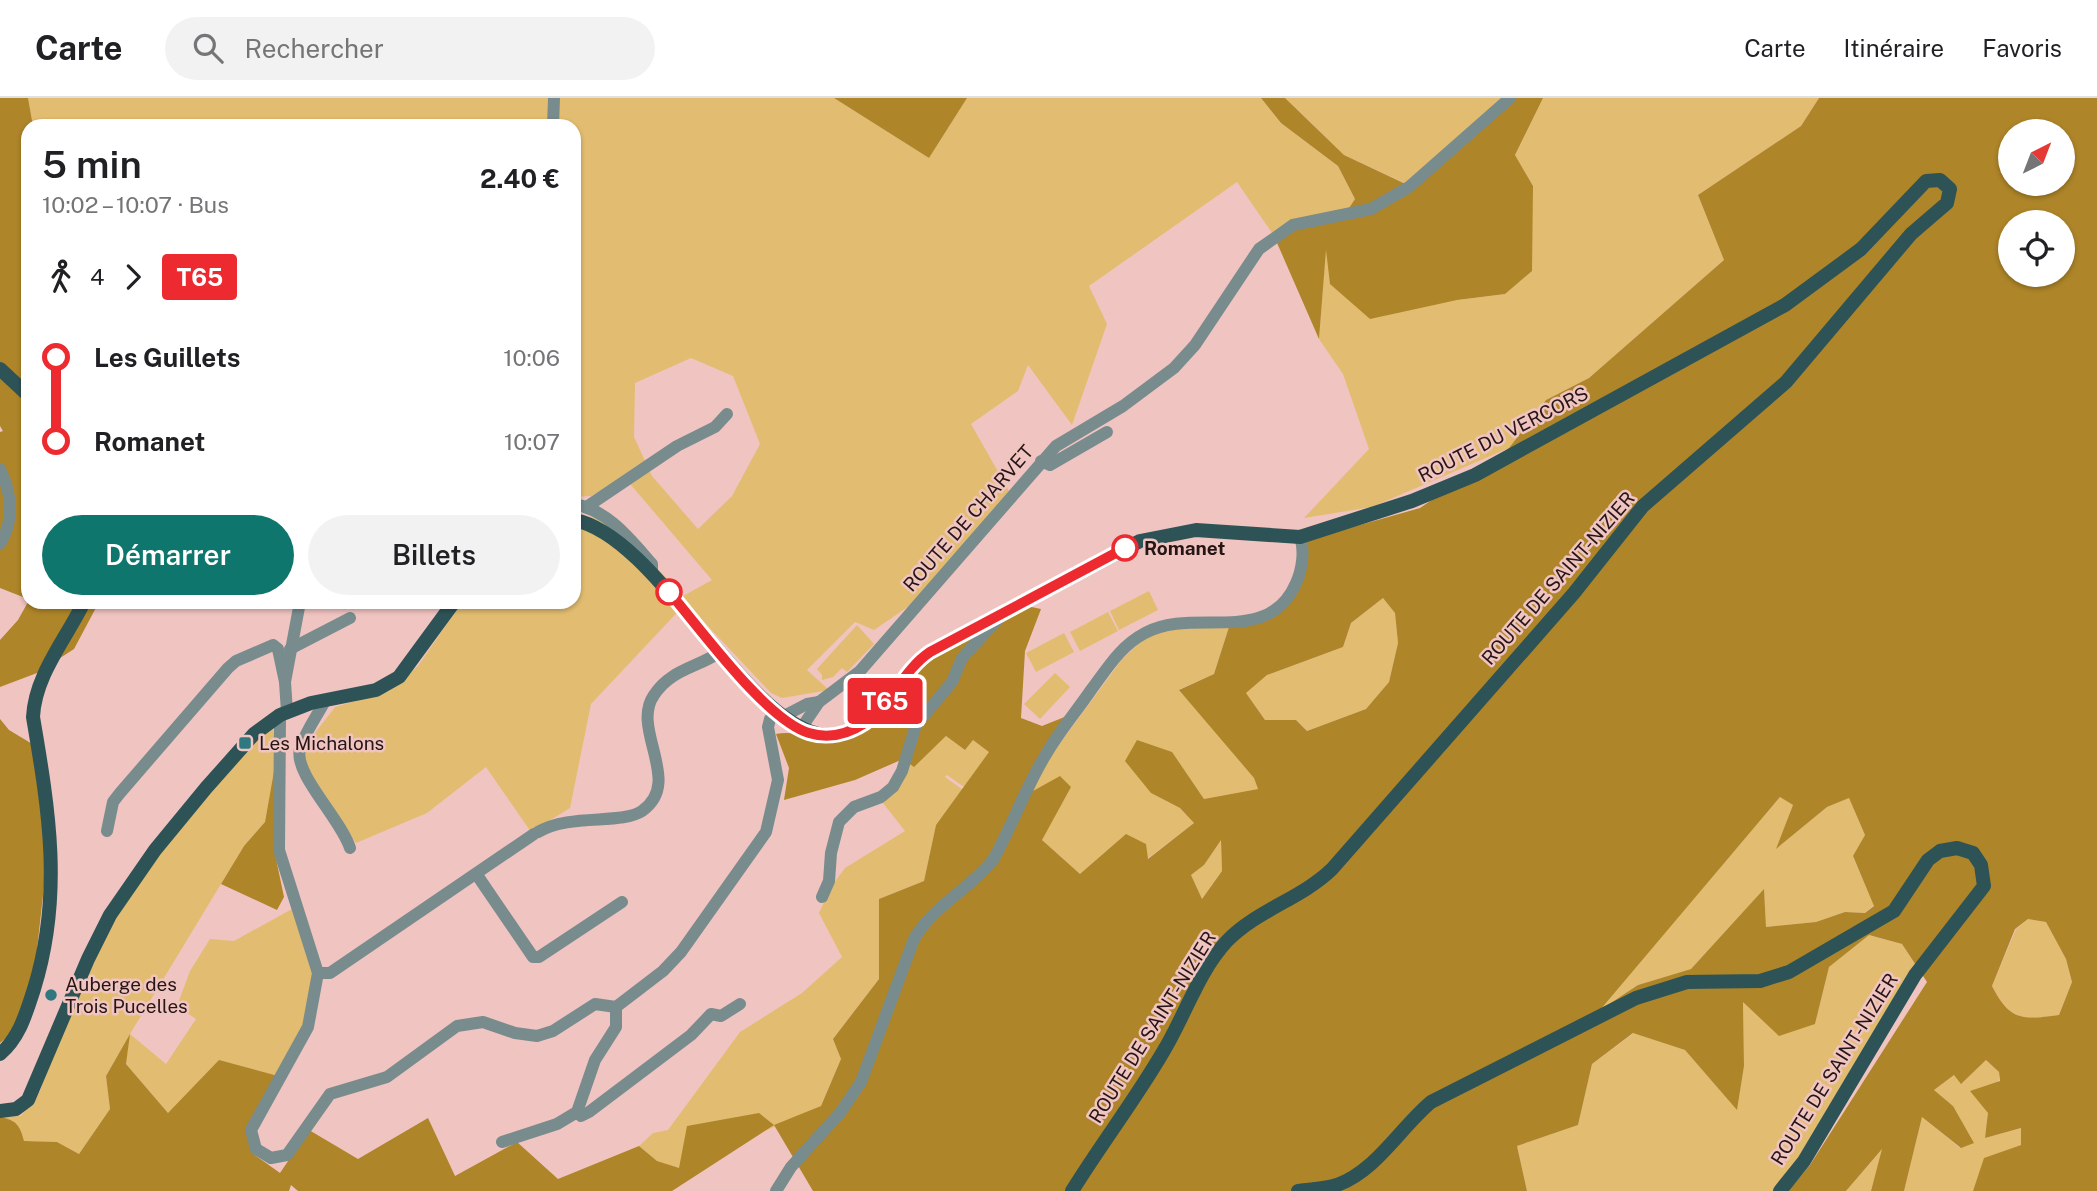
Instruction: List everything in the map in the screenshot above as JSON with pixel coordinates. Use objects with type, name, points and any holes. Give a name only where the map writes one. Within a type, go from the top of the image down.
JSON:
[{"type":"main road","name":"ROUTE DE SAINT-NIZIER","points":[[1072,1191],[1161,1055],[1221,948],[1247,923],[1305,891],[1332,869],[1574,593],[1636,514],[1796,371],[1911,234],[1947,203],[1948,187],[1940,180],[1926,181],[1861,249],[1769,315]]},
{"type":"main road","name":"ROUTE DU VERCORS","points":[[800,730],[831,736],[857,728],[874,716],[905,674],[922,657],[1140,541],[1196,530],[1300,537],[1412,501],[1475,475],[1769,315]]},
{"type":"main road","points":[[0,369],[21,388]]},
{"type":"main road","points":[[581,522],[602,530],[652,573],[720,652],[779,714],[800,730]]},
{"type":"main road","points":[[0,1054],[19,1032],[33,993],[43,957],[52,887],[49,808],[33,717],[34,701],[38,686],[80,609]]},
{"type":"main road","points":[[0,1111],[16,1110],[31,1096],[88,959],[136,876],[181,817],[239,750],[261,727],[283,713],[376,690],[399,677],[449,609]]},
{"type":"main road","name":"ROUTE DE SAINT-NIZIER","points":[[1298,1191],[1335,1185],[1361,1173],[1430,1101],[1636,998],[1687,982],[1760,982],[1789,972],[1894,911],[1928,860],[1940,851],[1956,848],[1973,853],[1982,866],[1984,886],[1915,975],[1804,1161],[1780,1191]]},
{"type":"street","points":[[553,119],[554,98]]},
{"type":"street","name":"ROUTE DE CHARVET","points":[[800,730],[819,702],[860,671],[1056,446],[1123,406],[1174,368],[1195,345],[1259,249],[1293,225],[1371,209],[1390,199],[1409,187],[1510,98]]},
{"type":"street","points":[[589,506],[677,446],[715,427],[727,414]]},
{"type":"street","points":[[1041,461],[1050,466],[1107,432]]},
{"type":"street","points":[[0,469],[10,493],[9,522],[0,544]]},
{"type":"street","points":[[581,505],[589,506],[609,519],[652,564],[652,573]]},
{"type":"street","points":[[776,1191],[791,1167],[840,1113],[861,1082],[914,939],[925,921],[983,873],[993,860],[1045,755],[1116,656],[1144,634],[1171,623],[1243,623],[1273,613],[1282,606],[1298,580],[1302,568],[1300,537]]},
{"type":"street","points":[[299,609],[285,682],[279,850],[318,973],[308,1027],[251,1130],[256,1149],[268,1157],[287,1154],[330,1094],[387,1077],[457,1026],[482,1022],[516,1033],[537,1036],[553,1031],[595,1004],[616,1007],[663,971],[681,951],[766,832],[776,800],[778,780],[768,727],[770,719],[779,714]]},
{"type":"street","points":[[822,897],[829,881],[831,853],[839,822],[854,807],[881,797],[893,787],[902,771],[916,726],[928,708],[947,689],[962,658],[1006,610]]},
{"type":"street","points":[[290,649],[350,618]]},
{"type":"street","points":[[107,831],[113,802],[236,661],[273,645],[278,649],[285,682]]},
{"type":"street","points":[[318,973],[330,973],[551,825],[636,814],[647,807],[656,795],[659,783],[647,719],[651,699],[671,676],[720,652]]},
{"type":"street","points":[[325,701],[300,749],[299,761],[307,779],[345,830],[350,848]]},
{"type":"street","name":"ROUTE DE CHARVET","points":[[779,714],[819,702]]},
{"type":"street","points":[[477,875],[533,957],[539,957],[622,902]]},
{"type":"street","points":[[577,1112],[581,1116],[589,1112],[691,1035],[711,1014],[731,1012],[740,1004]]},
{"type":"street","points":[[502,1142],[557,1124],[577,1112],[595,1060],[616,1027],[616,1007]]},
{"type":"shaded area","points":[[0,98],[28,98],[32,119],[21,119],[21,596],[0,588],[0,432],[3,431],[0,426]]},
{"type":"shaded area","points":[[28,98],[834,98],[929,158],[967,98],[1261,98],[1281,123],[1338,166],[1355,199],[1349,208],[1274,236],[1237,182],[1089,286],[1107,324],[1072,425],[1028,365],[1018,391],[971,424],[1009,491],[912,604],[874,630],[855,622],[807,670],[829,690],[782,698],[771,693],[686,603],[591,704],[570,808],[531,832],[486,767],[427,813],[356,843],[327,805],[303,763],[305,746],[335,707],[389,691],[418,666],[457,609],[581,609],[581,515],[605,523],[620,533],[648,558],[683,596],[712,580],[625,478],[591,496],[581,497],[581,119],[32,119]],"holes":[[[691,358],[733,376],[760,444],[732,496],[698,529],[652,476],[634,437],[635,383]]]},
{"type":"shaded area","points":[[834,98],[967,98],[929,158]]},
{"type":"shaded area","points":[[1261,98],[1285,98],[1344,155],[1414,188],[1504,98],[1543,98],[1515,155],[1533,186],[1532,271],[1505,294],[1457,300],[1370,319],[1330,284],[1326,250],[1319,339],[1274,236],[1349,208],[1355,199],[1338,166],[1281,123]]},
{"type":"shaded area","points":[[1285,98],[1504,98],[1415,188],[1344,155]]},
{"type":"shaded area","points":[[1543,98],[1819,98],[1801,126],[1698,195],[1724,260],[1589,378],[1546,400],[1509,448],[1372,507],[1304,518],[1369,449],[1343,374],[1319,339],[1326,244],[1457,300],[1505,294],[1533,186],[1515,155]]},
{"type":"shaded area","points":[[1819,98],[2097,98],[2097,1191],[1973,1191],[1984,1158],[2021,1145],[2021,1128],[1985,1138],[1988,1113],[1970,1091],[2000,1081],[1999,1072],[1986,1060],[1961,1084],[1954,1075],[1934,1090],[1953,1106],[1974,1143],[1961,1148],[1922,1117],[1904,1191],[1871,1191],[1882,1149],[1846,1191],[1788,1191],[1810,1165],[1927,982],[1902,944],[1869,935],[1829,967],[1815,1024],[1779,1036],[1743,1002],[1744,1066],[1737,1110],[1685,1050],[1633,1033],[1592,1064],[1578,1125],[1517,1146],[1527,1191],[813,1191],[774,1125],[821,1106],[841,1059],[833,1039],[879,979],[879,899],[924,881],[936,825],[989,752],[973,740],[965,750],[946,736],[914,767],[903,759],[855,780],[784,800],[789,768],[776,734],[838,741],[858,735],[879,719],[921,667],[1007,602],[1041,609],[1025,651],[1021,718],[1042,726],[1067,716],[1033,791],[1060,776],[1071,787],[1042,840],[1080,874],[1126,834],[1146,844],[1148,859],[1194,823],[1180,808],[1151,793],[1125,761],[1137,740],[1172,752],[1204,799],[1258,789],[1254,778],[1179,690],[1214,674],[1229,627],[1286,606],[1307,540],[1420,508],[1509,448],[1546,400],[1589,378],[1724,260],[1698,195],[1801,126]],"holes":[[[1383,598],[1395,613],[1398,643],[1389,682],[1366,709],[1307,731],[1296,720],[1265,720],[1246,693],[1267,675],[1343,647],[1351,623]],[[1780,797],[1793,805],[1776,849],[1827,807],[1849,798],[1865,835],[1853,856],[1874,906],[1865,913],[1845,912],[1816,922],[1766,927],[1764,889],[1691,969],[1638,985],[1600,1010]],[[1221,840],[1222,871],[1202,899],[1191,875],[1204,865]],[[2028,919],[2046,922],[2066,959],[2072,982],[2059,1015],[2035,1018],[2011,1012],[1992,986],[2015,929]]]},
{"type":"shaded area","points":[[1149,591],[1158,610],[1119,630],[1110,611]]},
{"type":"shaded area","points":[[1383,598],[1395,613],[1398,643],[1389,682],[1366,709],[1307,731],[1296,720],[1265,720],[1246,693],[1267,675],[1343,647],[1351,623]]},
{"type":"shaded area","points":[[24,609],[95,609],[74,649],[37,673],[0,687],[0,640]]},
{"type":"shaded area","points":[[1108,612],[1118,631],[1080,651],[1070,632]]},
{"type":"shaded area","points":[[857,625],[874,644],[847,672],[842,668],[833,677],[822,680],[817,669]]},
{"type":"shaded area","points":[[1174,627],[1229,627],[1214,674],[1180,689],[1254,778],[1258,789],[1204,799],[1172,753],[1151,793],[1180,808],[1194,823],[1147,859],[1126,835],[1081,875],[1042,840],[1033,792],[1038,773],[1123,658],[1147,636]]},
{"type":"shaded area","points":[[1064,633],[1074,652],[1036,672],[1026,653]]},
{"type":"shaded area","points":[[1055,673],[1070,687],[1040,719],[1024,704]]},
{"type":"shaded area","points":[[0,719],[9,730],[34,745],[49,842],[36,958],[16,1029],[0,1043]]},
{"type":"shaded area","points":[[272,724],[277,754],[265,822],[244,846],[130,1034],[166,1064],[196,1019],[177,1006],[190,971],[210,939],[234,941],[292,909],[318,978],[308,1025],[278,1076],[180,1104],[168,1113],[126,1064],[129,1036],[106,1076],[110,1109],[79,1154],[57,1142],[24,1141],[0,1117],[21,1116],[40,1091],[53,1052],[117,907],[174,829]]},
{"type":"shaded area","points":[[946,736],[965,750],[973,740],[990,752],[964,787],[947,775],[945,777],[963,790],[936,825],[924,881],[879,899],[879,979],[833,1039],[841,1059],[821,1106],[679,1169],[657,1161],[639,1146],[653,1133],[668,1130],[740,1032],[802,993],[842,957],[819,913],[831,887],[845,868],[905,831],[883,803],[904,759],[914,766]]},
{"type":"shaded area","points":[[277,754],[275,854],[284,897],[277,910],[221,884],[244,846],[265,822]]},
{"type":"shaded area","points":[[1780,797],[1793,805],[1777,848],[1827,807],[1849,798],[1865,835],[1853,857],[1874,905],[1865,913],[1845,912],[1816,922],[1766,927],[1764,890],[1691,969],[1638,985],[1597,1012]]},
{"type":"shaded area","points":[[1221,839],[1222,871],[1202,899],[1191,875],[1204,865]]},
{"type":"shaded area","points":[[2028,919],[2046,922],[2066,959],[2072,982],[2059,1015],[2035,1018],[2011,1012],[1992,986],[2016,929]]},
{"type":"shaded area","points":[[1868,935],[1902,944],[1915,964],[1796,1161],[1774,1191],[1527,1191],[1517,1146],[1578,1125],[1592,1064],[1634,1033],[1685,1050],[1737,1109],[1744,1066],[1743,1001],[1815,1024],[1829,967]]},
{"type":"shaded area","points":[[130,1034],[126,1064],[168,1113],[219,1060],[278,1076],[246,1130],[252,1153],[280,1173],[309,1130],[358,1159],[428,1118],[455,1176],[517,1142],[558,1179],[639,1146],[657,1161],[679,1168],[687,1126],[759,1113],[774,1125],[672,1191],[298,1191],[291,1185],[289,1191],[0,1191],[0,1117],[16,1124],[24,1141],[57,1142],[79,1154],[110,1109],[106,1076]]},
{"type":"shaded area","points":[[1986,1060],[1999,1072],[1998,1087],[1985,1138],[2022,1128],[2021,1145],[1985,1158],[1973,1191],[1904,1191],[1922,1117],[1960,1148],[1953,1106],[1934,1090],[1954,1075],[1962,1083]]},
{"type":"shaded area","points":[[1883,1148],[1871,1191],[1846,1191]]},
{"type":"bus line","name":"T65","points":[[669,592],[745,681],[788,722],[808,733],[839,735],[857,728],[874,716],[896,685],[922,657],[973,626],[1125,548]]},
{"type":"place","name":"Romanet","points":[[1125,548]]},
{"type":"place","name":"Les Michalons","points":[[245,743]]},
{"type":"place","name":"Auberge des Trois Pucelles","points":[[51,995]]}]
